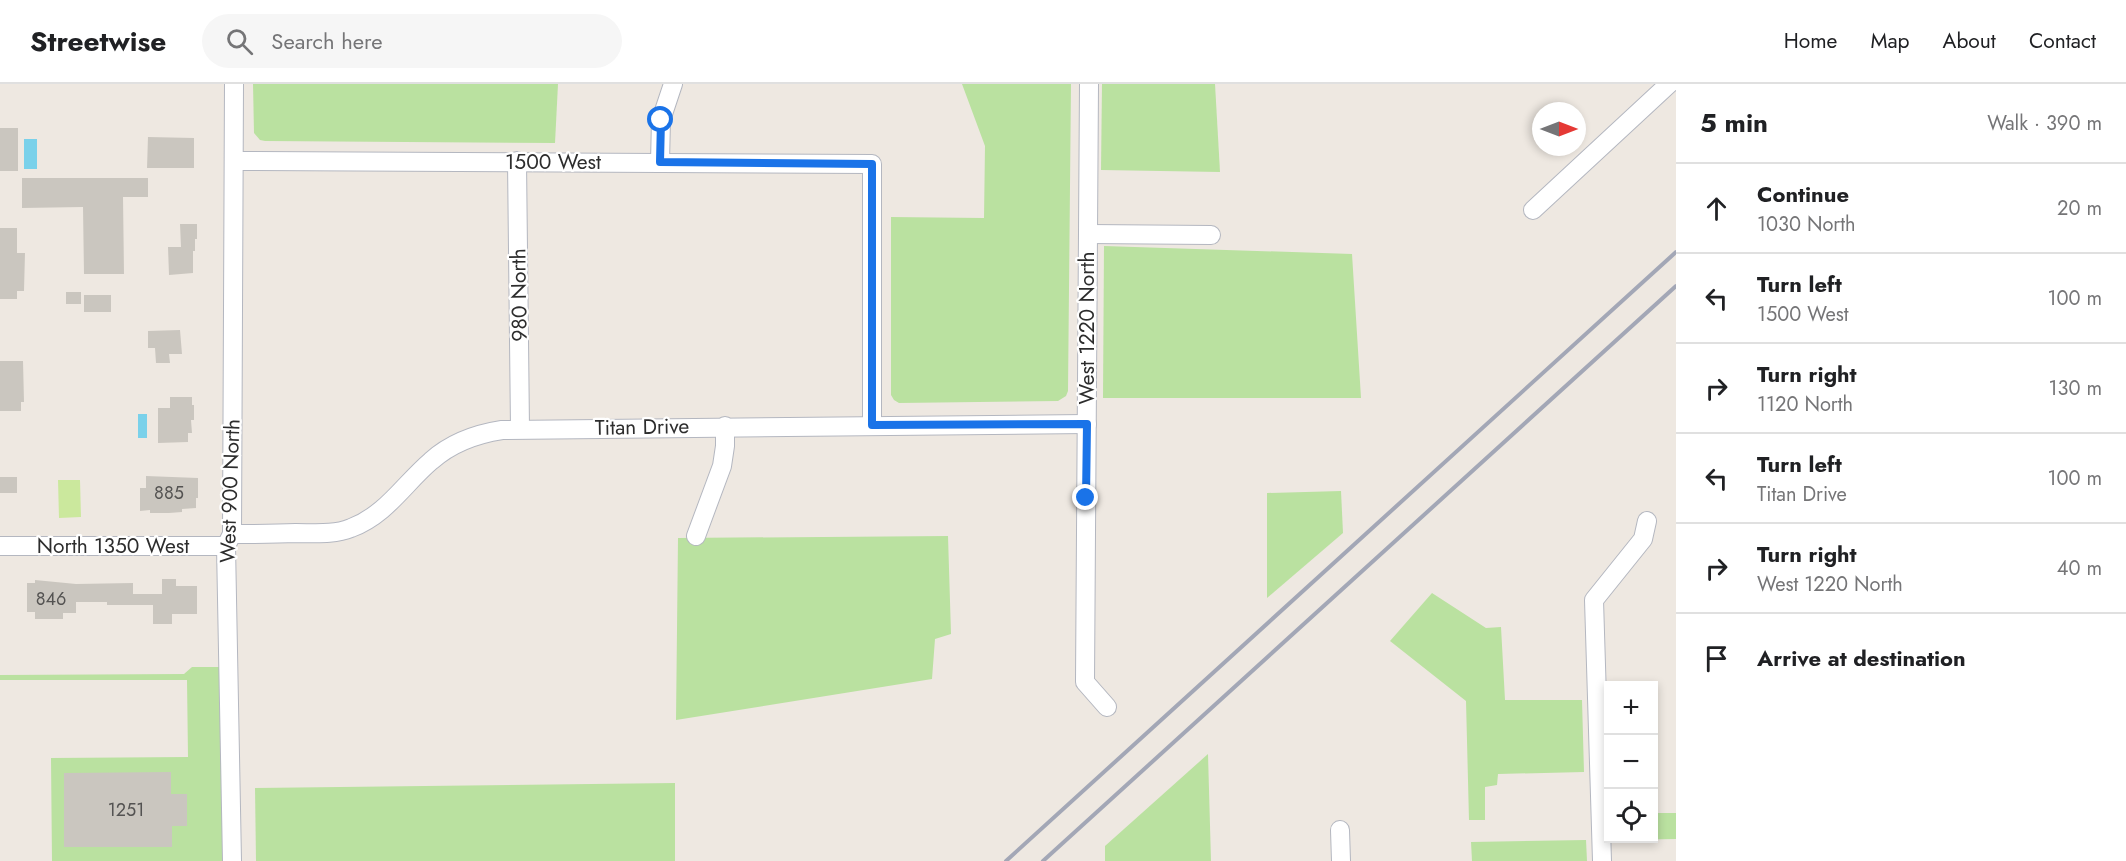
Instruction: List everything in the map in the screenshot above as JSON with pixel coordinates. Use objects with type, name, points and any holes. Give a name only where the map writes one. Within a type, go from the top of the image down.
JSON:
[{"type":"street","name":"West 900 North","points":[[232,861],[229,540],[234,84]]},
{"type":"street","points":[[660,162],[661,120],[673,84]]},
{"type":"street","name":"West 1220 North","points":[[1089,84],[1085,682],[1107,707]]},
{"type":"street","points":[[1533,210],[1669,84]]},
{"type":"street","name":"1500 West","points":[[234,161],[872,164],[872,425]]},
{"type":"street","name":"980 North","points":[[517,161],[520,429]]},
{"type":"street","points":[[1088,234],[1211,235]]},
{"type":"street","name":"Titan Drive","points":[[229,540],[333,533],[351,528],[373,518],[391,503],[431,461],[448,448],[484,433],[520,429],[1087,424]]},
{"type":"street","points":[[696,536],[722,466],[725,426]]},
{"type":"street","points":[[1602,861],[1594,600],[1643,539],[1647,521]]},
{"type":"street","name":"North 1350 West","points":[[0,546],[229,540]]},
{"type":"street","points":[[1340,831],[1341,861]]},
{"type":"green space","points":[[253,84],[558,84],[555,143],[265,141],[260,140],[254,133]]},
{"type":"green space","points":[[962,84],[1071,84],[1068,391],[1066,396],[1058,401],[899,403],[891,395],[891,217],[984,218],[985,146]]},
{"type":"green space","points":[[1102,84],[1215,84],[1220,172],[1101,170]]},
{"type":"green space","points":[[1104,246],[1352,254],[1361,398],[1103,398]]},
{"type":"green space","points":[[58,480],[80,480],[81,517],[59,518]]},
{"type":"green space","points":[[1341,491],[1343,533],[1267,598],[1267,493]]},
{"type":"green space","points":[[948,536],[951,634],[935,639],[932,679],[676,720],[678,538]]},
{"type":"green space","points":[[1432,593],[1486,628],[1501,627],[1505,700],[1582,700],[1584,772],[1498,774],[1497,785],[1485,787],[1485,820],[1469,820],[1466,701],[1390,641]]},
{"type":"green space","points":[[192,667],[219,667],[223,861],[52,861],[51,758],[188,757],[187,680],[0,680],[0,675],[184,674]]},
{"type":"green space","points":[[1208,754],[1211,861],[1105,861],[1105,846]]},
{"type":"green space","points":[[675,783],[675,861],[256,861],[255,788]]},
{"type":"green space","points":[[1658,813],[1676,813],[1676,839],[1658,839]]},
{"type":"green space","points":[[1586,840],[1587,861],[1472,861],[1471,842]]},
{"type":"water","points":[[24,139],[37,139],[37,169],[24,169]]},
{"type":"water","points":[[138,414],[147,414],[147,438],[138,438]]},
{"type":"building","points":[[0,128],[18,128],[18,171],[0,171]]},
{"type":"building","points":[[148,137],[194,138],[194,168],[147,168]]},
{"type":"building","points":[[22,178],[148,178],[148,197],[123,197],[124,274],[84,274],[83,207],[22,208]]},
{"type":"building","points":[[180,224],[197,224],[193,273],[169,275],[168,247],[181,247]]},
{"type":"building","points":[[0,228],[17,228],[17,253],[25,253],[24,291],[17,291],[17,299],[0,299]]},
{"type":"building","points":[[66,292],[81,292],[81,304],[66,304]]},
{"type":"building","points":[[84,295],[111,295],[111,312],[84,312]]},
{"type":"building","points":[[180,330],[182,354],[169,354],[170,363],[156,363],[155,348],[148,348],[148,331]]},
{"type":"building","points":[[0,361],[23,361],[24,402],[21,402],[21,411],[0,411]]},
{"type":"building","points":[[170,397],[192,397],[194,420],[191,420],[192,433],[188,433],[188,442],[158,443],[158,408],[170,408]]},
{"type":"building","points":[[146,476],[198,478],[196,508],[169,513],[140,511],[140,488],[146,488]]},
{"type":"building","points":[[0,477],[17,477],[17,493],[0,493]]},
{"type":"building","points":[[162,579],[176,579],[176,586],[197,586],[197,614],[172,614],[172,624],[153,624],[153,605],[107,605],[107,602],[76,602],[76,613],[63,613],[63,619],[35,619],[35,612],[27,612],[27,583],[35,583],[35,580],[76,584],[133,583],[133,594],[162,594]]},
{"type":"building","points":[[171,772],[171,794],[187,794],[187,826],[172,826],[172,847],[64,847],[64,773]]},
{"type":"railway","points":[[1006,861],[1676,252]]},
{"type":"railway","points":[[1043,861],[1676,286]]},
{"type":"route","points":[[661,120],[660,162],[872,164],[872,425],[1087,424],[1086,498]]}]
